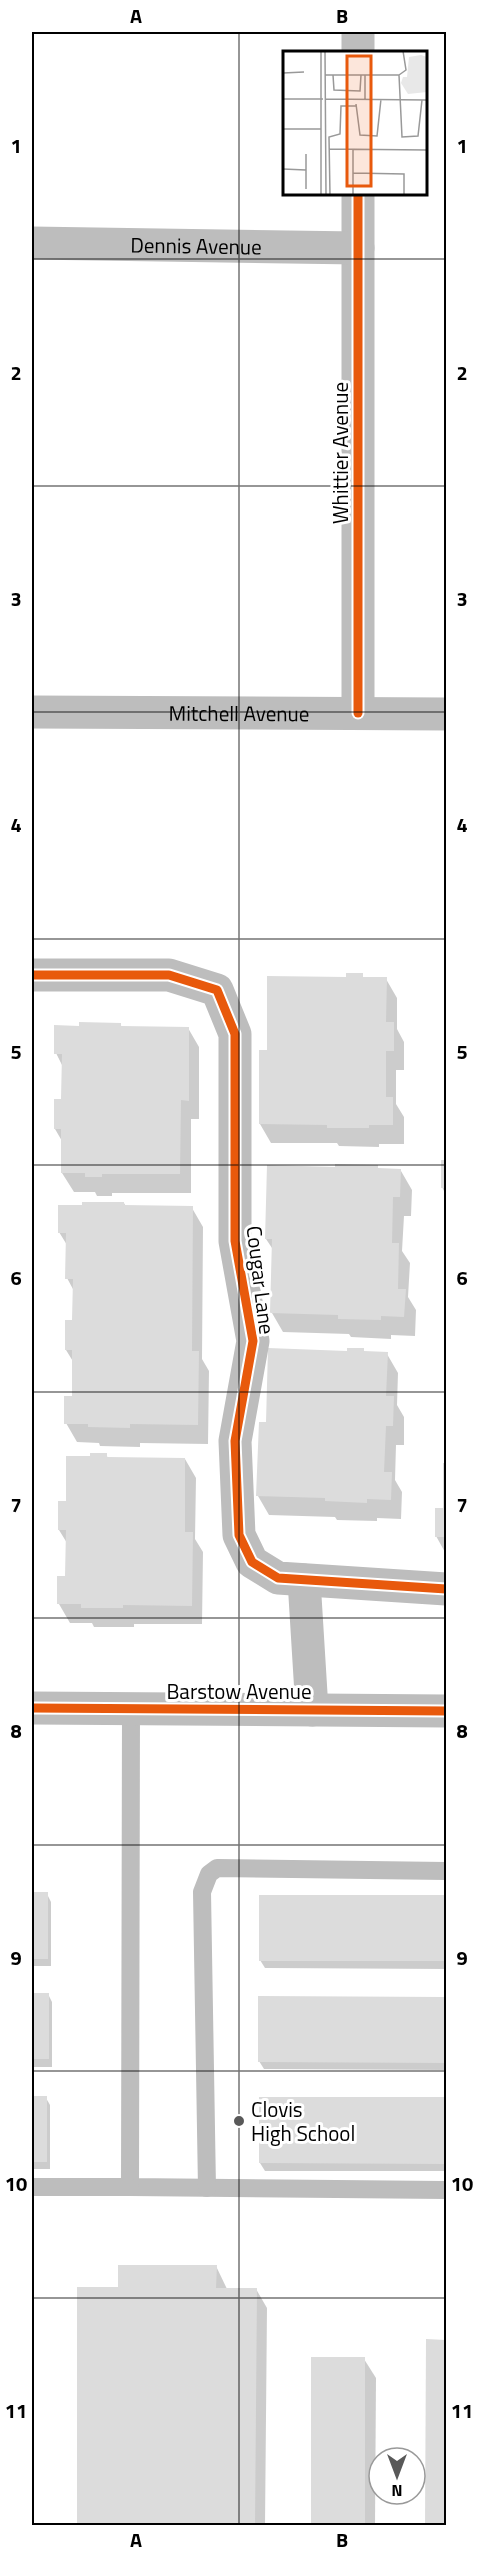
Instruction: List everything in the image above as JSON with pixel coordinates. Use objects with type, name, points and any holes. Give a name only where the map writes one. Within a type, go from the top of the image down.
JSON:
[{"type":"street","points":[[358,32],[358,51]]},
{"type":"street","name":"Whittier Avenue","points":[[358,195],[358,713]]},
{"type":"street","name":"Dennis Avenue","points":[[32,243],[358,248]]},
{"type":"street","name":"Mitchell Avenue","points":[[32,712],[447,714]]},
{"type":"street","name":"Cougar Lane","points":[[32,975],[169,975],[218,990],[235,1034],[235,1242],[253,1341],[235,1441],[239,1535],[252,1562],[278,1578],[447,1589]]},
{"type":"street","points":[[304,1580],[312,1710]]},
{"type":"street","name":"Barstow Avenue","points":[[32,1708],[447,1711]]},
{"type":"lane","points":[[130,2187],[131,1708]]},
{"type":"lane","points":[[207,2188],[202,1893],[209,1874],[218,1868],[447,1871]]},
{"type":"lane","points":[[32,2187],[447,2190]]},
{"type":"building","points":[[346,973],[363,973],[363,977],[387,977],[386,1022],[394,1022],[394,1051],[386,1051],[386,1097],[393,1097],[393,1125],[369,1125],[369,1128],[327,1128],[327,1125],[259,1124],[259,1050],[267,1050],[267,976],[346,977]]},
{"type":"building","points":[[79,1022],[121,1023],[121,1026],[189,1027],[189,1101],[181,1100],[180,1174],[102,1174],[102,1177],[85,1177],[85,1173],[61,1173],[61,1129],[54,1129],[54,1099],[61,1099],[62,1054],[54,1054],[54,1025],[79,1026]]},
{"type":"building","points":[[441,1160],[446,1160],[446,1188],[441,1188]]},
{"type":"building","points":[[335,1164],[378,1165],[378,1168],[401,1169],[400,1197],[393,1197],[392,1243],[399,1243],[398,1289],[406,1289],[404,1317],[381,1316],[381,1320],[338,1319],[338,1315],[270,1313],[272,1239],[265,1239],[267,1165],[335,1167]]},
{"type":"building","points":[[82,1202],[193,1206],[192,1351],[199,1351],[198,1425],[130,1424],[130,1428],[64,1424],[64,1396],[72,1396],[72,1350],[65,1350],[65,1320],[72,1320],[73,1279],[65,1279],[66,1233],[58,1233],[58,1205],[82,1205]]},
{"type":"building","points":[[268,1348],[347,1351],[347,1348],[364,1348],[364,1351],[388,1352],[386,1396],[394,1396],[393,1426],[386,1426],[384,1472],[392,1472],[391,1500],[367,1499],[367,1503],[325,1501],[325,1498],[256,1496],[259,1422],[266,1422]]},
{"type":"building","points":[[90,1453],[107,1453],[107,1457],[185,1458],[185,1532],[193,1532],[192,1606],[123,1605],[123,1608],[81,1608],[81,1604],[57,1604],[57,1576],[65,1576],[66,1530],[58,1530],[58,1501],[66,1501],[66,1456],[90,1456]]},
{"type":"building","points":[[443,1463],[446,1463],[446,1537],[435,1537],[435,1508],[443,1508]]},
{"type":"building","points":[[32,1892],[48,1892],[48,1959],[32,1959]]},
{"type":"building","points":[[259,1895],[446,1895],[446,1961],[259,1961]]},
{"type":"building","points":[[32,1993],[49,1993],[49,2059],[32,2059]]},
{"type":"building","points":[[258,1996],[446,1997],[446,2063],[258,2062]]},
{"type":"building","points":[[32,2096],[47,2096],[47,2162],[32,2162]]},
{"type":"building","points":[[259,2097],[446,2097],[446,2164],[259,2163]]},
{"type":"building","points":[[118,2265],[217,2265],[216,2288],[257,2288],[255,2525],[77,2525],[77,2287],[118,2287]]},
{"type":"building","points":[[426,2339],[446,2340],[446,2526],[425,2526],[425,2506],[427,2506]]},
{"type":"building","points":[[311,2357],[365,2357],[365,2526],[311,2526]]},
{"type":"cycle path","points":[[358,195],[358,713]]},
{"type":"cycle path","points":[[32,975],[169,975],[217,990],[235,1034],[235,1241],[253,1341],[235,1441],[239,1535],[252,1562],[278,1578],[446,1589]]},
{"type":"cycle path","points":[[32,1708],[446,1711]]},
{"type":"place","name":"Clovis High School","points":[[239,2121]]}]
